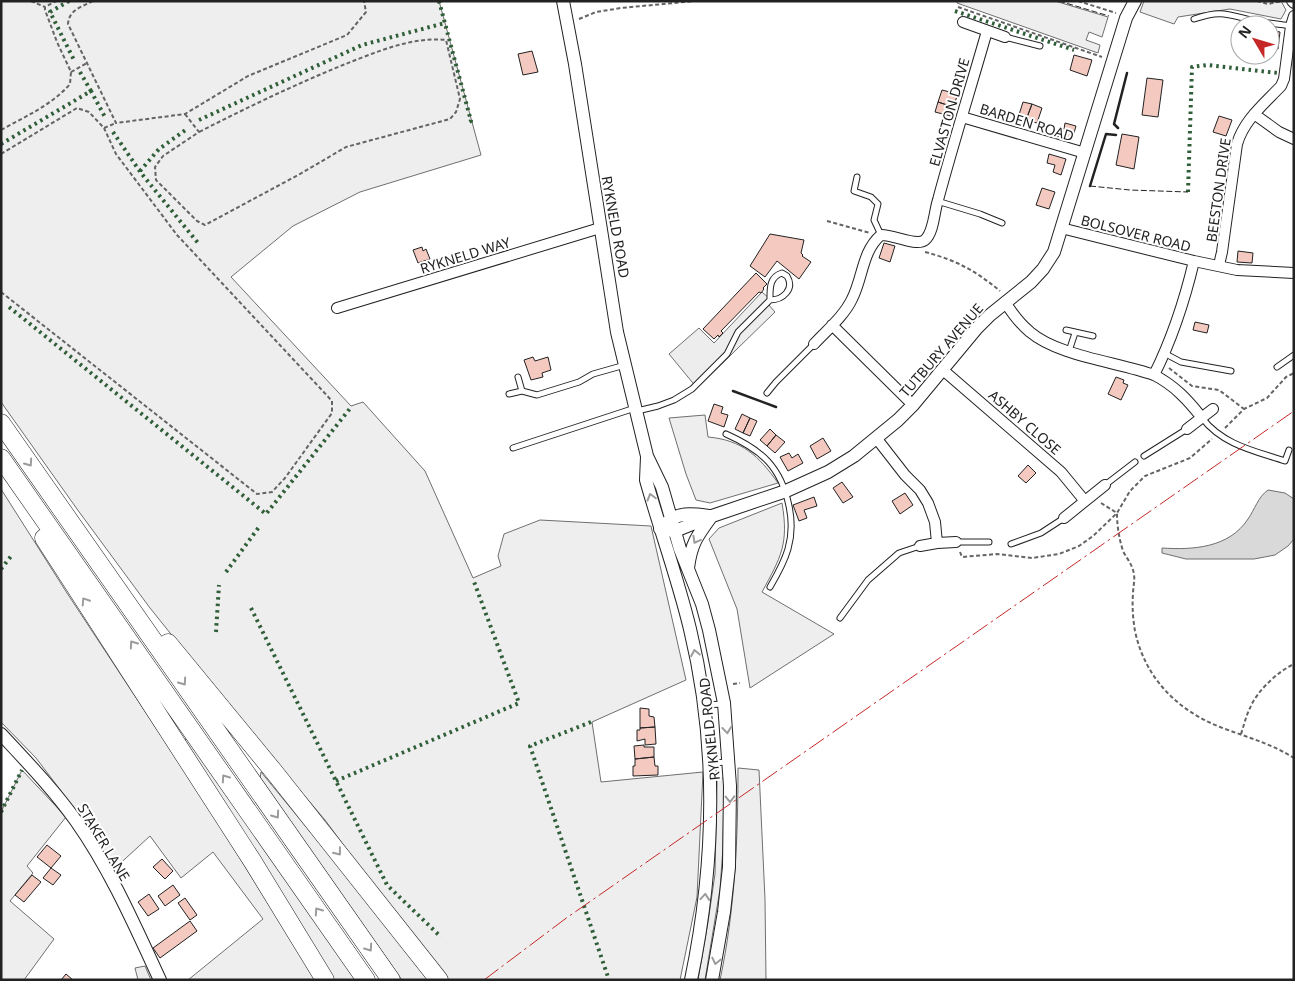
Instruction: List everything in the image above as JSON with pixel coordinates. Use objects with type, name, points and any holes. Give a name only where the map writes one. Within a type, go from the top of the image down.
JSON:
[{"type":"highway","points":[[1,423],[392,980]]},
{"type":"highway","points":[[1,458],[366,980]]},
{"type":"highway","points":[[1,467],[15,493],[253,862],[325,980]]},
{"type":"highway","points":[[106,572],[168,642],[275,772],[438,980]]},
{"type":"street","name":"RYKNELD ROAD","points":[[563,1],[617,332],[647,456],[662,487],[680,549],[709,630],[724,703],[731,820],[729,867],[724,912],[712,980]]},
{"type":"street","name":"TUTBURY AVENUE","points":[[660,529],[675,531],[712,516],[786,491],[828,472],[854,456],[877,439],[913,405],[977,328],[1031,282],[1043,269],[1054,252],[1126,18],[1135,1]]},
{"type":"street","name":"BEESTON DRIVE","points":[[1219,266],[1240,132],[1254,114],[1281,86],[1284,79],[1292,21]]},
{"type":"street","points":[[963,22],[1005,37]]},
{"type":"street","name":"ELVASTON DRIVE","points":[[879,236],[889,234],[917,243],[924,240],[930,230],[987,31]]},
{"type":"street","points":[[1254,114],[1279,132],[1294,139]]},
{"type":"street","name":"BARDEN ROAD","points":[[962,117],[1085,153]]},
{"type":"street","name":"RYKNELD WAY","points":[[337,308],[600,228]]},
{"type":"street","name":"BOLSOVER ROAD","points":[[1061,228],[1219,266],[1255,272],[1294,273]]},
{"type":"street","points":[[814,344],[852,300],[868,252],[879,236]]},
{"type":"street","points":[[1154,375],[1162,358],[1194,261]]},
{"type":"street","points":[[1007,301],[1029,331],[1040,340],[1069,352],[1154,375],[1165,380],[1180,393],[1202,418]]},
{"type":"street","points":[[832,325],[913,405]]},
{"type":"street","name":"ASHBY CLOSE","points":[[943,370],[1061,472],[1087,498]]},
{"type":"street","points":[[1187,429],[1214,409]]},
{"type":"street","points":[[877,439],[924,496],[935,522],[937,543]]},
{"type":"street","name":"RYKNELD ROAD","points":[[647,456],[646,480],[690,629],[703,705],[708,763],[710,790],[708,865],[704,907],[691,980]]},
{"type":"street","points":[[1064,518],[1105,485]]},
{"type":"street","name":"TUTBURY AVENUE","points":[[671,518],[688,513],[712,516]]},
{"type":"street","points":[[688,568],[693,544],[712,516]]},
{"type":"street","points":[[660,529],[671,518]]},
{"type":"street","points":[[920,546],[956,542]]},
{"type":"street","name":"STAKER LANE","points":[[1,734],[53,792],[75,820],[112,882],[160,980]]},
{"type":"lane","points":[[1194,19],[1207,14],[1226,13],[1256,21],[1292,21]]},
{"type":"lane","points":[[1005,37],[1040,46]]},
{"type":"lane","points":[[858,177],[854,191],[871,196],[878,204],[874,220],[879,236]]},
{"type":"lane","points":[[937,201],[1002,223]]},
{"type":"lane","points":[[513,448],[636,409],[658,406],[692,390],[728,354],[738,332],[770,300],[777,300],[789,289],[790,283],[787,276],[782,273],[772,279],[770,284],[770,300]]},
{"type":"lane","points":[[1066,330],[1093,336]]},
{"type":"lane","points":[[1069,352],[1074,333]]},
{"type":"lane","points":[[767,393],[814,344]]},
{"type":"lane","points":[[1277,367],[1294,356]]},
{"type":"lane","points":[[1162,358],[1231,371]]},
{"type":"lane","points":[[509,394],[522,391],[537,395],[579,382],[593,374],[625,365]]},
{"type":"lane","points":[[518,377],[522,391]]},
{"type":"lane","points":[[1202,418],[1218,434],[1235,445],[1285,461],[1290,450]]},
{"type":"lane","points":[[1144,456],[1187,429]]},
{"type":"lane","points":[[726,434],[754,448],[768,460],[778,473],[786,491],[792,528],[789,548],[782,567],[770,587]]},
{"type":"lane","points":[[1105,485],[1135,462]]},
{"type":"lane","points":[[1011,544],[1041,533],[1064,518]]},
{"type":"lane","points":[[956,542],[989,542]]},
{"type":"lane","points":[[840,618],[868,580],[899,553],[920,546]]},
{"type":"lane","points":[[703,705],[724,703]]},
{"type":"lane","points":[[708,763],[729,762]]},
{"type":"path","points":[[32,1],[45,7]]},
{"type":"path","points":[[45,7],[56,1]]},
{"type":"path","points":[[93,1],[74,10],[68,17],[68,24],[116,123]]},
{"type":"path","points":[[104,128],[116,123],[185,114],[248,76],[347,35],[366,12],[364,1]]},
{"type":"path","points":[[567,22],[596,12],[620,8],[695,1]]},
{"type":"path","points":[[1079,1],[1126,18]]},
{"type":"path","points":[[1155,1],[1164,1]]},
{"type":"path","points":[[1257,1],[1268,4],[1282,1]]},
{"type":"path","points":[[1,130],[60,95],[70,84],[71,72],[57,42],[45,7]]},
{"type":"path","points":[[958,7],[1113,61]]},
{"type":"path","points":[[434,39],[446,40],[460,100],[456,112],[450,119],[346,147],[205,225],[197,221],[156,180],[155,167],[163,156],[199,132],[306,80],[386,48],[434,39]]},
{"type":"path","points":[[71,72],[87,62]]},
{"type":"path","points":[[1,154],[77,108],[89,112],[104,128],[116,154],[177,235],[332,401],[332,413],[286,478],[272,492],[257,494],[1,292]]},
{"type":"path","points":[[185,114],[199,132]]},
{"type":"path","points":[[828,221],[879,236]]},
{"type":"path","points":[[920,251],[963,265],[981,276],[1007,301]]},
{"type":"path","points":[[1162,358],[1192,386],[1219,390],[1244,410]]},
{"type":"path","points":[[956,542],[962,557],[997,554],[1032,558],[1059,554],[1079,546],[1093,536],[1117,513],[1130,491],[1145,476],[1190,458],[1244,410],[1267,398],[1286,377],[1294,373]]},
{"type":"path","points":[[1087,498],[1117,513]]},
{"type":"path","points":[[1117,513],[1119,539],[1133,568],[1135,578],[1132,613],[1136,633],[1147,664],[1165,691],[1184,708],[1220,727],[1269,744],[1294,758]]},
{"type":"path","points":[[1241,734],[1250,706],[1258,695],[1286,668],[1294,664]]},
{"type":"path","points":[[727,686],[740,683]]},
{"type":"shaded area","points":[[1,1],[439,1],[481,155],[360,192],[293,226],[231,277],[351,406],[363,402],[425,471],[473,578],[501,566],[498,556],[504,534],[540,520],[651,526],[686,680],[592,722],[601,782],[703,772],[697,897],[680,980],[445,980],[325,820],[236,715],[150,608],[1,402]]},
{"type":"shaded area","points":[[957,1],[1055,1],[1108,17],[1102,37],[1089,32],[1086,40],[1100,45],[1098,53],[957,3]]},
{"type":"shaded area","points":[[1144,1],[1281,1],[1286,10],[1281,19],[1280,15],[1261,15],[1230,9],[1178,17],[1174,24],[1140,12]]},
{"type":"shaded area","points":[[762,292],[771,300],[768,304],[775,312],[697,388],[669,354],[699,328],[714,343]]},
{"type":"shaded area","points":[[705,415],[708,437],[731,442],[749,451],[764,465],[778,483],[710,503],[696,500],[669,418]]},
{"type":"shaded area","points":[[1,489],[204,801],[316,980],[188,980],[263,919],[213,852],[181,878],[150,836],[113,870],[87,825],[36,758],[1,722]]},
{"type":"shaded area","points":[[1268,490],[1285,493],[1294,499],[1294,539],[1275,555],[1254,559],[1186,559],[1162,553],[1162,548],[1210,545],[1231,536],[1240,529]]},
{"type":"shaded area","points":[[782,503],[784,540],[782,550],[762,592],[834,634],[750,688],[737,609],[709,539],[719,528]]},
{"type":"shaded area","points":[[187,737],[359,980],[334,980],[184,742]]},
{"type":"shaded area","points":[[738,768],[759,770],[765,899],[766,980],[720,980],[735,874]]},
{"type":"shaded area","points":[[22,770],[66,817],[27,866],[33,873],[10,901],[54,939],[24,980],[1,980],[1,812]]},
{"type":"shaded area","points":[[261,772],[432,980],[402,980],[260,778]]},
{"type":"shaded area","points":[[721,777],[724,780],[720,889],[705,980],[698,980],[715,874],[717,780]]},
{"type":"shaded area","points":[[145,966],[151,980],[138,980],[135,968]]},
{"type":"building","points":[[532,51],[538,72],[523,75],[518,54]]},
{"type":"building","points":[[1074,55],[1092,60],[1087,76],[1070,70]]},
{"type":"building","points":[[1147,78],[1163,80],[1158,117],[1142,115]]},
{"type":"building","points":[[942,90],[958,94],[953,107],[938,102]]},
{"type":"building","points":[[938,102],[953,107],[951,116],[935,112]]},
{"type":"building","points":[[1023,102],[1032,104],[1026,120],[1018,118]]},
{"type":"building","points":[[1032,104],[1042,108],[1037,123],[1026,120]]},
{"type":"building","points":[[1219,116],[1232,120],[1226,136],[1213,132]]},
{"type":"building","points":[[1065,123],[1076,126],[1072,140],[1056,136],[1059,127],[1064,129]]},
{"type":"building","points":[[1122,134],[1139,137],[1134,169],[1116,165]]},
{"type":"building","points":[[1049,154],[1066,159],[1061,175],[1053,172],[1055,165],[1047,163]]},
{"type":"building","points":[[1042,188],[1055,192],[1049,209],[1036,205]]},
{"type":"building","points":[[770,234],[804,240],[801,253],[802,256],[811,262],[799,279],[777,261],[765,277],[750,266]]},
{"type":"building","points":[[884,243],[895,246],[890,262],[879,258]]},
{"type":"building","points":[[422,247],[423,251],[426,249],[430,259],[418,263],[413,250]]},
{"type":"building","points":[[1238,251],[1253,253],[1252,263],[1237,262]]},
{"type":"building","points":[[756,273],[767,284],[764,289],[721,331],[723,333],[719,337],[718,335],[714,339],[703,329]]},
{"type":"building","points":[[1195,322],[1209,325],[1207,333],[1193,330]]},
{"type":"building","points":[[533,357],[535,361],[548,357],[551,370],[542,373],[543,377],[531,380],[524,360]]},
{"type":"building","points":[[1116,377],[1124,380],[1123,383],[1128,385],[1121,400],[1108,394]]},
{"type":"building","points":[[714,404],[723,407],[721,413],[728,415],[724,427],[708,421]]},
{"type":"building","points":[[742,414],[750,418],[743,433],[735,429]]},
{"type":"building","points":[[750,418],[757,421],[750,436],[743,433]]},
{"type":"building","points":[[770,429],[776,435],[767,446],[760,440]]},
{"type":"building","points":[[776,435],[785,442],[775,453],[767,446]]},
{"type":"building","points":[[823,438],[831,451],[817,459],[810,446]]},
{"type":"building","points":[[789,453],[792,458],[798,454],[803,463],[788,471],[780,457]]},
{"type":"building","points":[[1028,465],[1036,473],[1026,483],[1018,476]]},
{"type":"building","points":[[842,482],[853,497],[843,503],[833,488]]},
{"type":"building","points":[[905,493],[913,505],[900,514],[892,501]]},
{"type":"building","points":[[814,497],[817,506],[804,510],[807,518],[799,521],[793,505]]},
{"type":"building","points":[[640,708],[649,709],[649,716],[654,717],[655,727],[640,728]]},
{"type":"building","points":[[655,727],[656,744],[645,745],[645,739],[637,741],[637,730]]},
{"type":"building","points":[[644,745],[644,747],[654,747],[654,757],[635,759],[634,746]]},
{"type":"building","points":[[654,757],[655,766],[658,766],[658,775],[633,776],[635,759]]},
{"type":"building","points":[[47,845],[61,856],[51,868],[37,857]]},
{"type":"building","points":[[162,859],[173,871],[165,879],[153,867]]},
{"type":"building","points":[[51,868],[61,875],[53,885],[43,878]]},
{"type":"building","points":[[32,875],[41,882],[24,902],[15,895]]},
{"type":"building","points":[[173,885],[180,895],[165,906],[158,896]]},
{"type":"building","points":[[149,894],[159,909],[148,916],[138,902]]},
{"type":"building","points":[[185,898],[197,915],[190,920],[178,903]]},
{"type":"building","points":[[190,921],[197,931],[160,958],[153,948]]},
{"type":"building","points":[[66,974],[73,980],[61,980]]},
{"type":"hedge","points":[[69,1],[50,12],[75,62]]},
{"type":"hedge","points":[[439,1],[471,121],[469,122]]},
{"type":"hedge","points":[[955,11],[1074,50]]},
{"type":"hedge","points":[[199,120],[362,45],[445,23]]},
{"type":"hedge","points":[[1188,192],[1192,67],[1207,65],[1278,73]]},
{"type":"hedge","points":[[80,72],[91,91]]},
{"type":"hedge","points":[[1,144],[91,91],[106,119]]},
{"type":"hedge","points":[[140,171],[159,149],[187,129]]},
{"type":"hedge","points":[[113,132],[141,173],[198,243]]},
{"type":"hedge","points":[[9,307],[266,514],[352,406]]},
{"type":"hedge","points":[[226,572],[259,527]]},
{"type":"hedge","points":[[1,569],[12,555]]},
{"type":"hedge","points":[[336,781],[519,703],[473,579]]},
{"type":"hedge","points":[[216,632],[219,585]]},
{"type":"hedge","points":[[251,608],[387,885],[441,937]]},
{"type":"hedge","points":[[591,722],[530,746],[609,980]]},
{"type":"hedge","points":[[1,812],[22,770]]},
{"type":"fence","points":[[1059,1],[1109,16]]},
{"type":"fence","points":[[1090,186],[1130,190],[1188,192]]},
{"type":"wall","points":[[1118,128],[1114,124],[1127,73]]},
{"type":"wall","points":[[1090,186],[1106,134],[1116,135]]},
{"type":"wall","points":[[733,391],[776,407]]},
{"type":"power","points":[[484,980],[565,919],[1294,411]]}]
